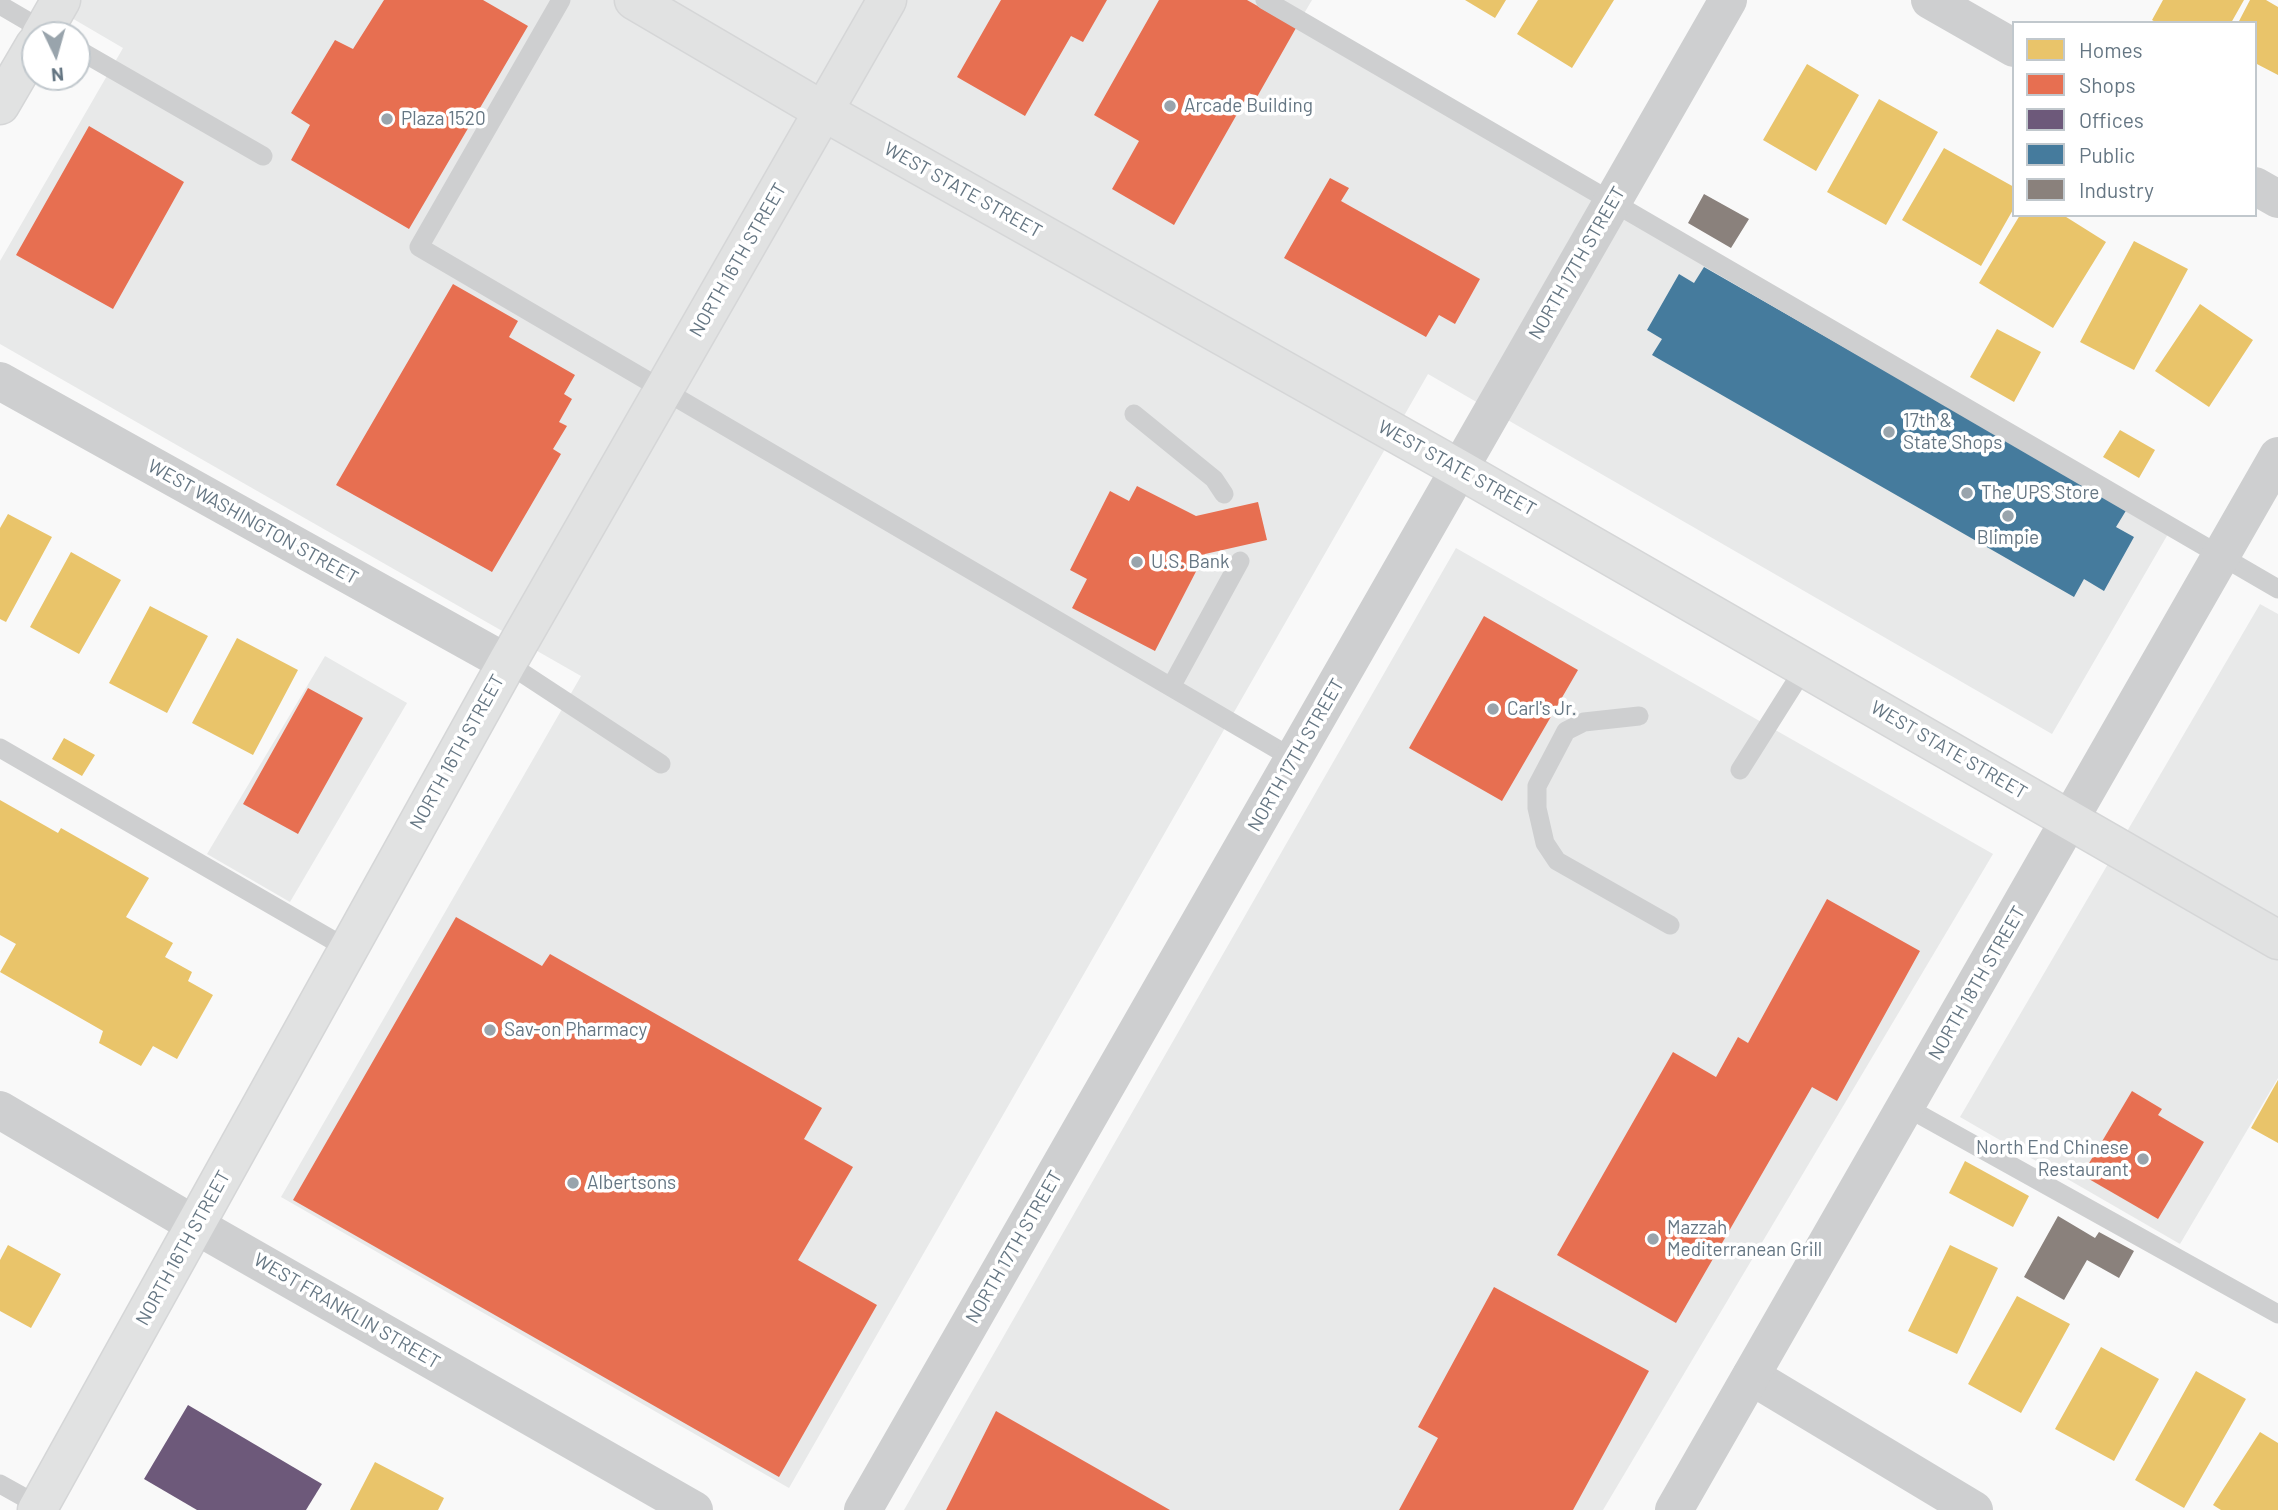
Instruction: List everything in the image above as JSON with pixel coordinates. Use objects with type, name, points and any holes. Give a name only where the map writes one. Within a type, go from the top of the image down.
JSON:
[{"type":"main road","name":"WEST STATE STREET","points":[[634,0],[823,111],[1460,469],[2278,940]]},
{"type":"main road","name":"NORTH 16TH STREET","points":[[41,1509],[195,1225],[507,663],[887,0]]},
{"type":"main road","points":[[0,105],[21,70]]},
{"type":"street","name":"NORTH 17TH STREET","points":[[863,1510],[1728,0]]},
{"type":"street","points":[[1930,0],[2012,47]]},
{"type":"street","points":[[2257,187],[2278,199]]},
{"type":"street","name":"WEST WASHINGTON STREET","points":[[0,381],[507,663]]},
{"type":"street","name":"NORTH 18TH STREET","points":[[1674,1510],[2278,456]]},
{"type":"street","name":"WEST FRANKLIN STREET","points":[[0,1110],[195,1225],[694,1510]]},
{"type":"street","points":[[1751,1376],[1974,1510]]},
{"type":"lane","points":[[561,0],[419,247],[1294,759]]},
{"type":"lane","points":[[1265,0],[2278,589]]},
{"type":"lane","points":[[0,5],[31,21]]},
{"type":"lane","points":[[91,57],[263,156]]},
{"type":"lane","points":[[1134,414],[1214,479],[1224,494]]},
{"type":"lane","points":[[1171,687],[1240,561]]},
{"type":"lane","points":[[507,663],[662,764]]},
{"type":"lane","points":[[1740,770],[1805,667]]},
{"type":"lane","points":[[1639,716],[1584,722],[1566,732],[1537,786],[1537,808],[1545,843],[1558,861],[1670,925]]},
{"type":"lane","points":[[0,748],[348,949]]},
{"type":"lane","points":[[1906,1107],[2278,1314]]},
{"type":"lane","points":[[0,1484],[41,1509]]},
{"type":"shaded area","points":[[41,0],[1312,0],[1296,27],[2168,534],[2052,734],[1428,374],[789,1488],[281,1197],[581,676],[0,344],[0,261],[123,48],[91,29],[91,21],[77,21]]},
{"type":"shaded area","points":[[1456,548],[1993,854],[1603,1510],[904,1510]]},
{"type":"shaded area","points":[[2260,604],[2278,614],[2278,1078],[2180,1244],[1960,1117]]},
{"type":"shaded area","points":[[325,656],[407,703],[290,902],[207,854]]},
{"type":"building: Homes","points":[[1465,0],[1506,0],[1495,18]]},
{"type":"building: Homes","points":[[1538,0],[1614,0],[1572,68],[1517,34]]},
{"type":"building: Homes","points":[[2163,0],[2244,0],[2232,21],[2152,20]]},
{"type":"building: Homes","points":[[2250,0],[2266,0],[2278,7],[2278,75],[2257,64],[2257,21],[2239,21]]},
{"type":"building: Homes","points":[[1807,64],[1859,95],[1816,171],[1763,140]]},
{"type":"building: Homes","points":[[1879,99],[1938,132],[1886,225],[1827,192]]},
{"type":"building: Homes","points":[[1944,148],[2012,186],[2012,212],[1981,266],[1902,220]]},
{"type":"building: Homes","points":[[2019,217],[2066,217],[2106,242],[2053,328],[1979,283]]},
{"type":"building: Homes","points":[[2134,241],[2188,269],[2134,370],[2080,342]]},
{"type":"building: Homes","points":[[2200,304],[2253,340],[2209,407],[2155,371]]},
{"type":"building: Homes","points":[[1997,329],[2041,352],[2014,402],[1970,377]]},
{"type":"building: Homes","points":[[2120,430],[2155,450],[2139,478],[2103,457]]},
{"type":"building: Homes","points":[[8,514],[52,537],[6,622],[0,619],[0,528]]},
{"type":"building: Homes","points":[[71,552],[121,580],[79,654],[30,627]]},
{"type":"building: Homes","points":[[150,606],[208,636],[167,713],[109,683]]},
{"type":"building: Homes","points":[[237,638],[298,670],[253,755],[192,723]]},
{"type":"building: Homes","points":[[64,738],[95,755],[82,776],[52,759]]},
{"type":"building: Homes","points":[[0,800],[58,833],[61,828],[149,878],[126,917],[173,943],[165,957],[192,972],[188,981],[213,995],[177,1059],[153,1046],[141,1066],[99,1043],[103,1031],[0,972],[16,944],[0,935]]},
{"type":"building: Homes","points":[[2278,1080],[2278,1143],[2251,1128]]},
{"type":"building: Homes","points":[[1965,1161],[2029,1196],[2013,1227],[1949,1193]]},
{"type":"building: Homes","points":[[8,1245],[61,1274],[31,1328],[0,1311],[0,1260]]},
{"type":"building: Homes","points":[[1950,1245],[1998,1268],[1957,1354],[1908,1331]]},
{"type":"building: Homes","points":[[2017,1296],[2070,1324],[2021,1413],[1968,1384]]},
{"type":"building: Homes","points":[[2101,1347],[2159,1379],[2114,1461],[2055,1429]]},
{"type":"building: Homes","points":[[2196,1371],[2246,1399],[2184,1508],[2135,1480]]},
{"type":"building: Homes","points":[[2260,1432],[2278,1443],[2278,1510],[2221,1510],[2213,1505]]},
{"type":"building: Homes","points":[[375,1462],[444,1498],[438,1510],[350,1510]]},
{"type":"building: Shops","name":"Plaza 1520","points":[[384,0],[483,0],[528,26],[409,229],[291,160],[310,125],[291,113],[335,40],[353,49]]},
{"type":"building: Shops","points":[[1001,0],[1107,0],[1083,42],[1071,36],[1025,116],[957,77]]},
{"type":"building: Shops","name":"Arcade Building","points":[[1159,0],[1247,0],[1296,28],[1257,97],[1249,93],[1174,225],[1112,189],[1139,141],[1094,115]]},
{"type":"building: Shops","points":[[89,126],[184,182],[113,309],[16,255]]},
{"type":"building: Shops","points":[[1330,178],[1349,188],[1341,201],[1480,279],[1455,324],[1439,315],[1426,337],[1284,258]]},
{"type":"building: Shops","points":[[453,284],[518,321],[509,337],[575,375],[564,394],[572,399],[559,422],[567,426],[553,449],[561,454],[492,572],[336,485]]},
{"type":"building: Shops","name":"U.S. Bank","points":[[1137,486],[1196,516],[1258,502],[1267,540],[1205,554],[1155,651],[1072,608],[1087,579],[1070,570],[1110,491],[1129,501]]},
{"type":"building: Shops","name":"Carl's Jr.","points":[[1484,616],[1578,670],[1502,801],[1409,748]]},
{"type":"building: Shops","points":[[308,688],[363,718],[298,834],[243,804]]},
{"type":"building: Shops","points":[[1827,899],[1920,951],[1837,1101],[1812,1087],[1676,1323],[1557,1255],[1673,1052],[1716,1077],[1738,1037],[1748,1043]]},
{"type":"building: Shops","name":"Albertsons","points":[[456,917],[542,966],[550,954],[822,1108],[804,1139],[853,1167],[798,1260],[877,1305],[779,1477],[293,1200]]},
{"type":"building: Shops","name":"North End Chinese Restaurant","points":[[2132,1091],[2162,1109],[2158,1115],[2204,1142],[2158,1219],[2082,1175]]},
{"type":"building: Shops","points":[[1494,1287],[1649,1371],[1573,1510],[1399,1510],[1438,1438],[1418,1427]]},
{"type":"building: Shops","points":[[996,1411],[1170,1510],[946,1510]]},
{"type":"building: Offices","points":[[188,1405],[322,1484],[306,1510],[197,1510],[144,1479]]},
{"type":"building: Public","name":"17th & State Shops","points":[[1704,267],[2127,509],[2116,527],[2134,537],[2104,591],[2084,579],[2074,597],[1652,355],[1662,339],[1647,330],[1679,274],[1694,283]]},
{"type":"building: Industry","points":[[1704,194],[1749,219],[1731,248],[1688,223]]},
{"type":"building: Industry","points":[[2058,1216],[2095,1238],[2099,1232],[2134,1251],[2119,1278],[2087,1260],[2064,1300],[2024,1277]]},
{"type":"place","name":"Arcade Building","points":[[1170,106]]},
{"type":"place","name":"Plaza 1520","points":[[387,119]]},
{"type":"place","name":"17th & State Shops","points":[[1889,432]]},
{"type":"place","name":"The UPS Store","points":[[1967,493]]},
{"type":"place","name":"Blimpie","points":[[2008,516]]},
{"type":"place","name":"U.S. Bank","points":[[1137,562]]},
{"type":"place","name":"Carl's Jr.","points":[[1493,709]]},
{"type":"place","name":"Sav-on Pharmacy","points":[[490,1030]]},
{"type":"place","name":"North End Chinese Restaurant","points":[[2143,1159]]},
{"type":"place","name":"Albertsons","points":[[573,1183]]},
{"type":"place","name":"Mazzah Mediterranean Grill","points":[[1653,1239]]}]
